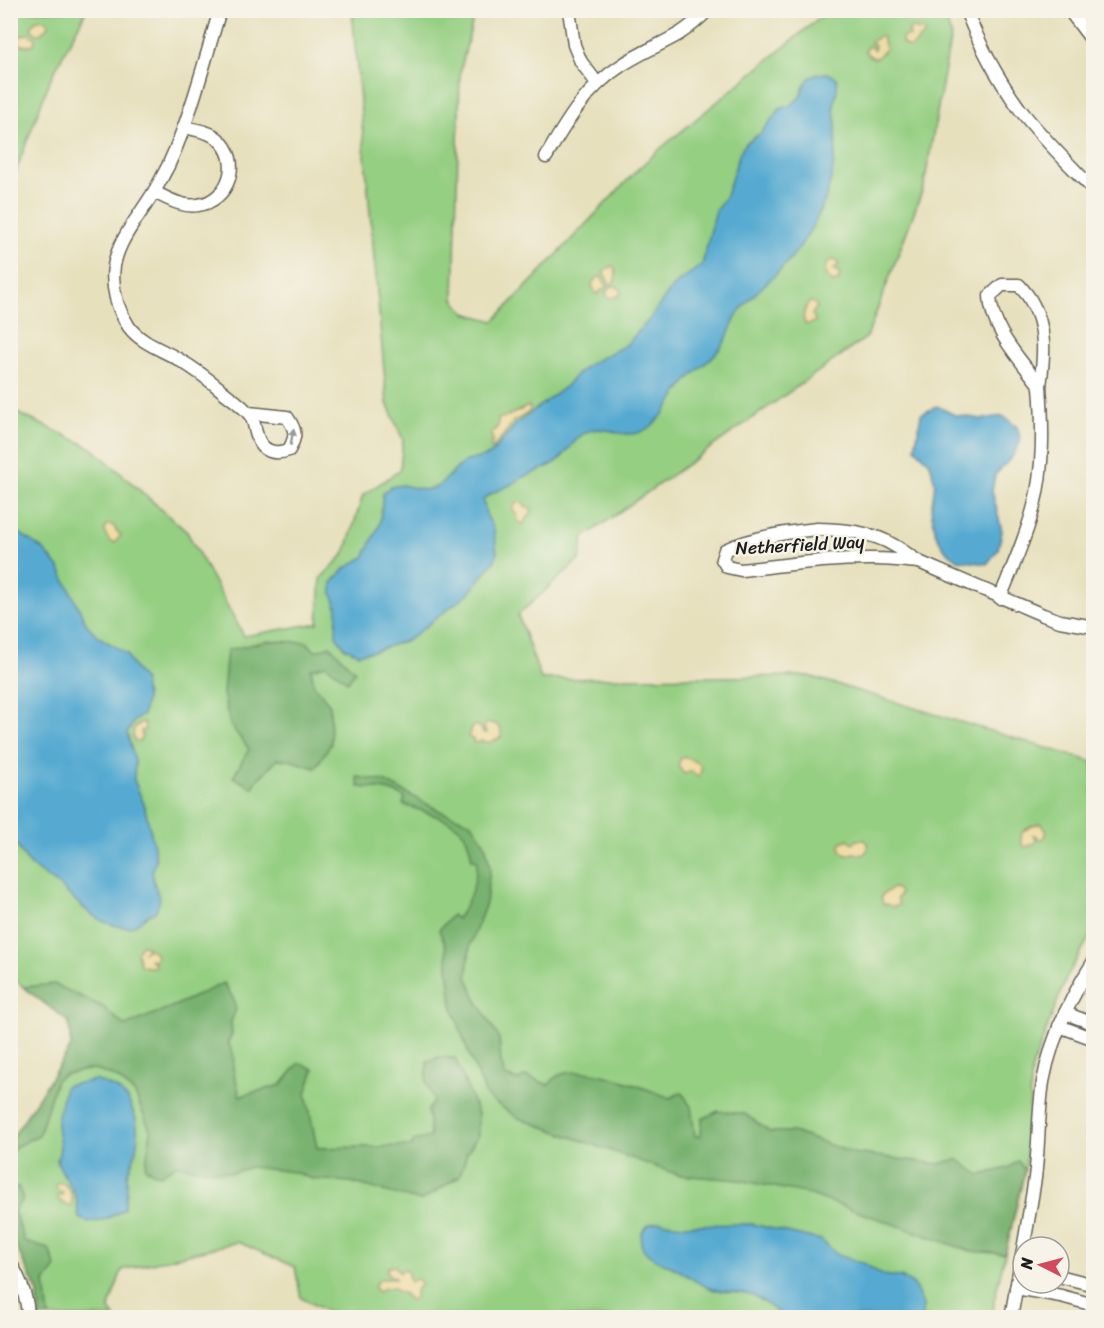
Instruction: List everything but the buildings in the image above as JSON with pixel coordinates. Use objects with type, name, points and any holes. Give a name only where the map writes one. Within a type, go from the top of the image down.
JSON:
[{"type":"street","points":[[220,10],[184,127],[154,192],[119,248],[114,266],[114,285],[120,312],[138,337],[177,358],[213,383],[249,413]]},
{"type":"street","points":[[569,10],[574,45],[581,62],[597,83]]},
{"type":"street","points":[[546,157],[572,113],[597,83],[621,65],[686,29],[708,10]]},
{"type":"street","points":[[966,10],[992,64],[1019,107],[1059,154],[1094,190]]},
{"type":"street","points":[[1069,10],[1094,43]]},
{"type":"street","points":[[154,192],[178,203],[196,206],[211,202],[223,191],[231,176],[230,152],[218,139],[206,132],[184,127]]},
{"type":"street","points":[[1000,598],[1035,504],[1042,437],[1040,386],[1044,351],[1043,333],[1032,301],[1019,285],[1002,285],[990,296],[990,308],[1003,335],[1040,386]]},
{"type":"street","name":"Netherfield Way","points":[[919,562],[856,559],[741,570],[727,567],[722,560],[725,550],[736,544],[777,534],[817,529],[865,533],[894,545],[919,562],[1024,608],[1060,621],[1094,627]]},
{"type":"street","points":[[1026,1235],[1035,1177],[1043,1084],[1048,1059],[1069,1004],[1094,961]]},
{"type":"street","points":[[1065,1013],[1094,1024]]},
{"type":"street","points":[[1059,1026],[1094,1039]]},
{"type":"street","points":[[10,1262],[21,1281],[28,1317]]},
{"type":"street","points":[[1071,1279],[1094,1285]]},
{"type":"street","points":[[1011,1317],[1015,1295]]},
{"type":"street","points":[[1055,1295],[1094,1305]]},
{"type":"green space","points":[[10,11],[86,11],[50,80],[11,184]]},
{"type":"green space","points":[[352,11],[475,11],[460,73],[454,299],[465,313],[494,321],[639,168],[828,11],[942,11],[951,34],[924,186],[867,337],[583,538],[580,559],[518,615],[541,679],[809,676],[1093,762],[1093,931],[1067,976],[1032,1068],[1025,1170],[994,1301],[993,1317],[338,1317],[301,1298],[295,1267],[238,1242],[122,1270],[109,1307],[115,1317],[39,1317],[38,1293],[11,1237],[11,1140],[71,1047],[69,1022],[11,977],[11,410],[92,448],[187,532],[244,636],[318,623],[321,578],[345,553],[363,495],[400,470],[403,440],[387,403]]},
{"type":"green space","points":[[267,641],[307,642],[315,651],[330,646],[355,671],[348,682],[326,665],[311,669],[314,685],[330,705],[331,744],[315,768],[277,759],[257,780],[253,788],[233,777],[249,749],[230,725],[223,693],[227,650]]},
{"type":"green space","points":[[357,777],[384,781],[440,811],[472,823],[485,844],[490,868],[486,903],[470,945],[467,976],[476,999],[499,1038],[505,1076],[518,1080],[526,1076],[549,1085],[559,1075],[585,1072],[615,1078],[670,1098],[682,1092],[691,1107],[695,1136],[701,1136],[702,1119],[718,1111],[745,1114],[770,1132],[793,1132],[853,1153],[939,1164],[957,1159],[980,1175],[1008,1168],[1018,1161],[1025,1170],[1005,1254],[970,1251],[805,1193],[738,1180],[679,1175],[518,1118],[487,1097],[452,1005],[446,947],[439,930],[452,915],[457,919],[466,905],[474,884],[477,860],[472,859],[468,843],[460,829],[440,818],[403,804],[405,798],[394,792],[359,787]]},
{"type":"green space","points":[[224,983],[233,998],[236,1009],[231,1022],[232,1034],[228,1042],[234,1056],[233,1069],[240,1096],[281,1085],[299,1063],[314,1069],[306,1093],[317,1148],[412,1146],[413,1141],[430,1137],[428,1110],[434,1100],[426,1082],[427,1061],[440,1057],[455,1058],[478,1114],[478,1135],[467,1153],[460,1176],[421,1201],[350,1182],[312,1179],[294,1172],[250,1167],[232,1173],[176,1165],[160,1175],[145,1168],[151,1132],[135,1094],[117,1078],[94,1069],[65,1074],[56,1080],[39,1135],[15,1147],[11,1155],[11,1140],[71,1047],[69,1022],[23,987],[54,984],[103,1007],[125,1026]]},
{"type":"green space","points":[[18,1186],[23,1199],[14,1211],[25,1242],[49,1249],[56,1267],[45,1282],[49,1317],[39,1317],[38,1293],[11,1237],[11,1190]]},
{"type":"sand","points":[[42,19],[48,22],[49,26],[37,34],[31,29],[35,21]]},
{"type":"sand","points":[[912,28],[925,32],[909,48],[902,43],[902,39],[907,35],[910,37],[909,30]]},
{"type":"sand","points":[[29,34],[35,38],[32,45],[19,44],[19,38],[22,35]]},
{"type":"sand","points":[[880,36],[883,37],[886,48],[877,58],[871,57],[865,51],[869,46],[874,50],[875,46],[871,42]]},
{"type":"sand","points":[[834,260],[838,264],[834,269],[840,274],[838,281],[833,282],[826,276],[825,267],[829,261]]},
{"type":"sand","points":[[612,266],[615,268],[616,275],[614,283],[610,284],[603,272]]},
{"type":"sand","points":[[599,277],[607,286],[597,294],[592,284]]},
{"type":"sand","points":[[613,286],[620,289],[621,293],[617,297],[608,298],[606,292]]},
{"type":"sand","points":[[812,302],[817,307],[812,314],[815,322],[805,324],[804,313],[808,303]]},
{"type":"sand","points":[[529,406],[529,412],[513,421],[492,449],[490,447],[493,440],[491,434],[498,426],[498,419]]},
{"type":"sand","points":[[518,502],[522,502],[532,512],[523,524],[518,521],[517,514],[513,511],[513,507]]},
{"type":"sand","points":[[109,524],[114,526],[121,535],[115,543],[108,539],[106,534],[105,529]]},
{"type":"sand","points":[[144,722],[145,730],[141,731],[140,741],[135,742],[134,728]]},
{"type":"sand","points":[[488,723],[499,726],[501,737],[491,742],[473,742],[473,739],[468,736],[473,726],[477,725],[483,733],[487,733],[484,729]]},
{"type":"sand","points":[[685,757],[700,765],[699,776],[692,771],[684,774],[678,766],[681,758]]},
{"type":"sand","points":[[1041,823],[1047,832],[1044,837],[1039,839],[1033,835],[1036,838],[1035,843],[1023,846],[1022,832]]},
{"type":"sand","points":[[848,839],[853,844],[857,840],[865,840],[868,844],[867,851],[862,855],[844,854],[840,845]]},
{"type":"sand","points":[[893,888],[897,889],[900,894],[897,898],[899,905],[892,907],[883,904],[881,897]]},
{"type":"sand","points":[[141,945],[147,946],[144,951],[151,949],[157,955],[155,960],[149,959],[155,963],[155,966],[140,965],[137,952]]},
{"type":"sand","points":[[61,1182],[70,1192],[71,1205],[63,1203],[58,1198],[63,1193],[56,1188]]},
{"type":"sand","points":[[395,1266],[400,1273],[405,1269],[407,1271],[410,1282],[419,1280],[421,1284],[415,1291],[415,1298],[408,1299],[405,1294],[394,1288],[384,1288],[379,1292],[375,1289],[375,1284],[381,1279],[396,1279],[388,1275],[387,1270],[388,1267]]},
{"type":"water","points":[[827,73],[837,78],[837,87],[834,109],[836,135],[834,161],[826,197],[816,220],[800,246],[740,311],[720,349],[686,382],[661,416],[649,428],[634,434],[598,429],[586,432],[555,463],[485,498],[483,500],[486,514],[494,529],[497,553],[494,562],[469,593],[408,640],[358,654],[345,648],[336,636],[337,607],[332,594],[332,583],[343,570],[364,557],[380,524],[383,493],[390,487],[402,485],[426,490],[438,486],[464,462],[490,455],[517,423],[566,386],[578,373],[591,363],[626,345],[679,281],[702,265],[716,210],[726,196],[740,152],[746,143],[760,134],[780,109],[791,105],[800,97],[809,78]]},
{"type":"water","points":[[937,406],[955,415],[981,419],[1003,416],[1017,427],[1021,441],[1012,457],[995,475],[992,491],[1002,531],[998,550],[987,564],[958,560],[946,551],[936,535],[931,509],[935,484],[930,463],[915,448],[921,414]]},
{"type":"water","points":[[11,529],[44,550],[60,569],[87,625],[99,637],[127,654],[144,681],[146,700],[143,715],[134,721],[127,733],[135,761],[134,780],[144,804],[154,846],[156,860],[152,871],[160,900],[156,911],[136,925],[129,927],[110,924],[93,915],[30,864],[13,838],[10,828]]},
{"type":"water","points":[[95,1080],[116,1088],[128,1099],[136,1119],[138,1137],[135,1155],[127,1175],[124,1209],[108,1218],[90,1222],[79,1218],[76,1197],[57,1160],[60,1144],[57,1121],[65,1086]]},
{"type":"water","points":[[660,1222],[683,1225],[752,1224],[821,1240],[838,1255],[865,1264],[882,1275],[901,1277],[914,1285],[923,1305],[922,1317],[783,1317],[757,1298],[748,1294],[708,1287],[653,1258],[643,1248],[642,1233],[650,1224]]}]
